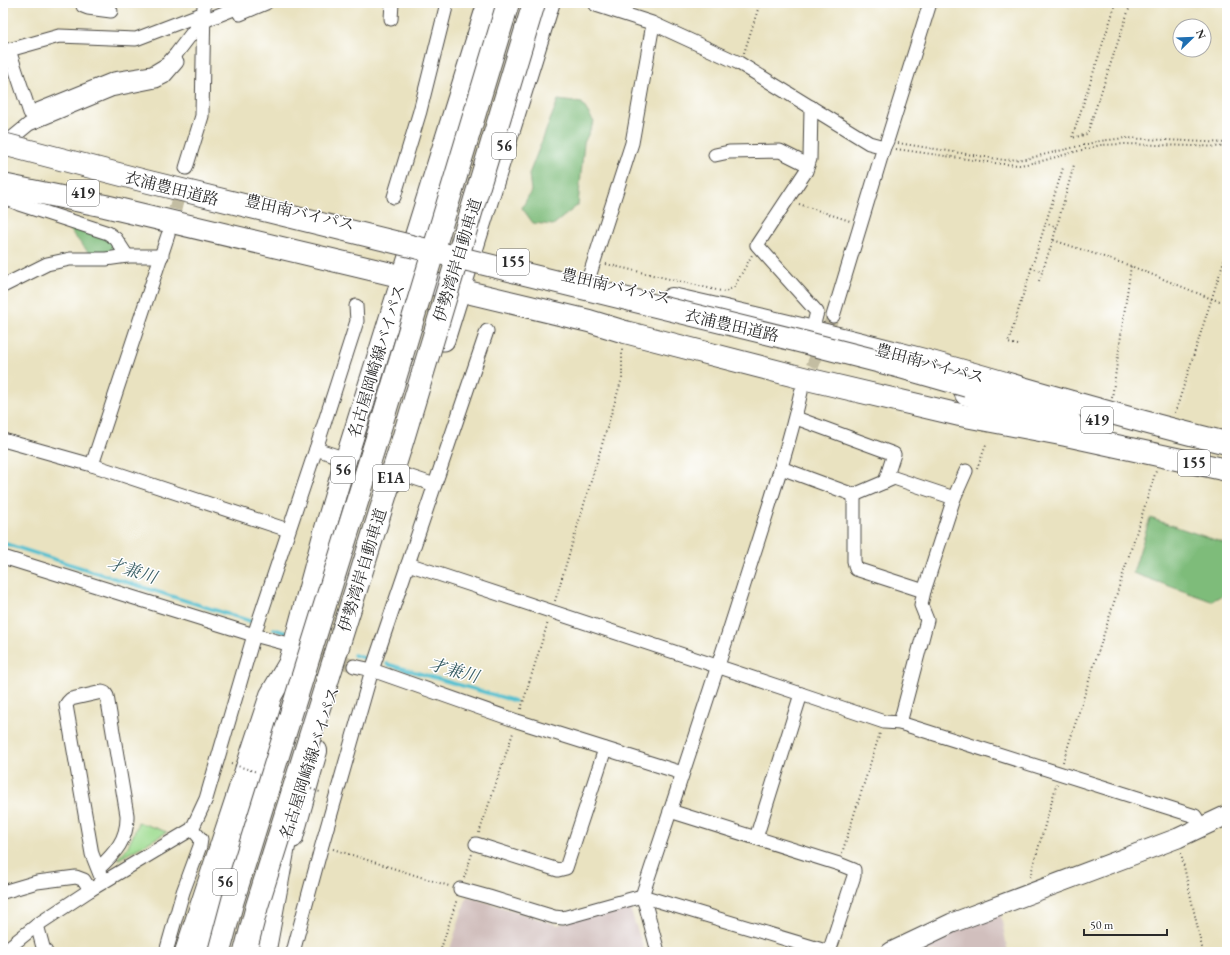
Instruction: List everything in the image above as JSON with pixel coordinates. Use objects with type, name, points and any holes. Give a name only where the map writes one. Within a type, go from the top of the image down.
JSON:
[{"type":"highway","name":"伊勢湾岸自動車道","points":[[219,952],[233,900],[380,425],[508,3]]},
{"type":"highway","name":"伊勢湾岸自動車道","points":[[245,952],[257,906],[403,439],[534,3]]},
{"type":"highway","name":"衣浦豊田道路","points":[[5,141],[109,164]]},
{"type":"highway","name":"衣浦豊田道路","points":[[5,141],[145,182],[893,365],[966,390],[1175,452],[1221,469]]},
{"type":"highway","name":"豊田南バイパス","points":[[109,164],[254,201],[472,252],[591,271],[924,360],[1169,429],[1227,443]]},
{"type":"highway","name":"衣浦豊田道路","points":[[3,172],[100,197],[165,227]]},
{"type":"highway","name":"155","points":[[3,185],[105,206],[165,227],[403,276],[589,321],[625,332],[806,379],[960,415],[1161,455],[1221,469]]},
{"type":"highway","name":"衣浦豊田道路","points":[[966,390],[1195,444],[1227,449]]},
{"type":"highway","points":[[186,952],[240,807],[271,695],[288,666]]},
{"type":"highway","points":[[259,952],[290,832],[347,668]]},
{"type":"main road","name":"名古屋岡崎線バイパス","points":[[288,666],[346,459],[488,3]]},
{"type":"main road","name":"名古屋岡崎線バイパス","points":[[347,668],[402,474],[549,3]]},
{"type":"main road","points":[[195,952],[204,917],[240,807]]},
{"type":"main road","name":"56","points":[[206,952],[240,807]]},
{"type":"main road","name":"名古屋岡崎線バイパス","points":[[253,952],[290,832]]},
{"type":"main road","points":[[265,952],[290,832]]},
{"type":"street","points":[[83,3],[83,6],[88,8],[110,11]]},
{"type":"street","points":[[204,17],[211,18],[249,3]]},
{"type":"street","points":[[204,17],[167,64],[152,73],[114,79],[30,113],[6,51],[59,36],[136,39],[204,17],[266,3]]},
{"type":"street","points":[[391,19],[392,3]]},
{"type":"street","points":[[394,197],[420,111],[446,3]]},
{"type":"street","points":[[833,316],[885,144],[930,3]]},
{"type":"street","points":[[594,4],[653,24],[740,63],[869,143],[885,144]]},
{"type":"street","points":[[5,141],[29,124],[111,90],[148,83],[164,77],[171,71],[204,17]]},
{"type":"street","points":[[186,168],[202,116],[204,17]]},
{"type":"street","points":[[591,271],[632,143],[653,24]]},
{"type":"street","points":[[811,107],[810,159],[806,171],[757,245],[817,312],[812,331]]},
{"type":"street","points":[[715,155],[729,152],[780,151],[808,165]]},
{"type":"street","points":[[3,197],[19,204],[108,233],[116,239],[127,256]]},
{"type":"street","points":[[92,465],[162,256],[165,227]]},
{"type":"street","points":[[3,286],[47,264],[70,259],[162,256]]},
{"type":"street","points":[[3,952],[37,926],[90,890],[192,829],[206,799],[254,635],[357,321],[356,306]]},
{"type":"street","points":[[293,952],[372,670],[487,331]]},
{"type":"street","points":[[658,952],[642,896],[719,666],[796,418],[801,392]]},
{"type":"street","points":[[796,418],[894,454],[885,482]]},
{"type":"street","points":[[3,440],[92,465],[288,530]]},
{"type":"street","points":[[316,449],[346,459]]},
{"type":"street","points":[[781,468],[854,495],[894,478],[954,498]]},
{"type":"street","points":[[900,723],[927,620],[921,604],[924,590],[954,498],[966,471]]},
{"type":"street","points":[[402,474],[435,485]]},
{"type":"street","points":[[854,495],[854,561],[856,569],[924,590]]},
{"type":"street","points":[[3,556],[254,635],[284,643]]},
{"type":"street","points":[[408,564],[884,722],[900,723],[1195,816],[1202,827]]},
{"type":"street","points":[[347,668],[372,670],[517,721],[682,773]]},
{"type":"street","points":[[98,869],[120,845],[127,829],[128,822],[107,696],[102,692],[71,699],[66,705],[92,854],[103,882]]},
{"type":"street","points":[[756,838],[802,694]]},
{"type":"street","points":[[476,844],[558,870],[566,868],[605,748]]},
{"type":"street","points":[[460,889],[554,917],[563,918],[642,896],[829,952],[854,876],[854,870],[670,811]]},
{"type":"street","points":[[891,952],[952,923],[1178,838],[1227,815]]},
{"type":"street","points":[[166,952],[183,892],[200,846],[201,839],[192,829]]},
{"type":"street","points":[[3,892],[37,882],[76,878],[84,880],[90,890]]},
{"type":"street","points":[[37,926],[46,952]]},
{"type":"path","points":[[740,63],[760,3]]},
{"type":"path","points":[[1116,3],[1072,138],[1087,134],[1130,6],[1129,3]]},
{"type":"path","points":[[885,144],[1004,160],[1044,156],[1100,141],[1125,138],[1227,143]]},
{"type":"path","points":[[885,144],[1002,164],[1020,165],[1038,162],[1100,146],[1125,144],[1227,147]]},
{"type":"path","points":[[1039,281],[1057,227],[1074,165]]},
{"type":"path","points":[[1018,345],[1008,343],[1063,168]]},
{"type":"path","points":[[787,200],[860,225]]},
{"type":"path","points":[[1045,223],[1057,227]]},
{"type":"path","points":[[1053,240],[1131,266],[1212,299],[1227,303]]},
{"type":"path","points":[[591,271],[725,292],[734,287],[757,245]]},
{"type":"path","points":[[1169,429],[1227,251]]},
{"type":"path","points":[[1110,413],[1131,266]]},
{"type":"path","points":[[1031,268],[1042,271]]},
{"type":"path","points":[[1024,896],[1060,773],[1161,455]]},
{"type":"path","points":[[839,864],[884,722]]},
{"type":"path","points":[[1178,838],[1203,952]]},
{"type":"path","points":[[322,845],[460,889],[440,952]]},
{"type":"shaded area","points":[[467,896],[558,925],[627,900],[645,952],[449,952]]},
{"type":"shaded area","points":[[1000,911],[1008,952],[905,952]]},
{"type":"green space","points":[[558,100],[582,103],[594,122],[584,143],[578,205],[553,225],[533,223],[522,208],[531,191],[529,174]]},
{"type":"green space","points":[[65,225],[105,235],[119,250],[116,254],[90,254]]},
{"type":"green space","points":[[1150,518],[1227,544],[1227,593],[1211,601],[1133,573]]},
{"type":"green space","points":[[138,822],[167,832],[118,859],[124,852],[134,834]]},
{"type":"waterway","name":"才兼川","points":[[3,543],[253,622]]},
{"type":"waterway","name":"才兼川","points":[[274,629],[290,634]]},
{"type":"waterway","name":"才兼川","points":[[354,655],[364,658]]},
{"type":"waterway","name":"才兼川","points":[[387,664],[515,701]]},
{"type":"tunnel","points":[[170,228],[186,168]]},
{"type":"tunnel","points":[[805,384],[833,316]]},
{"type":"tunnel","points":[[304,649],[354,666]]}]
